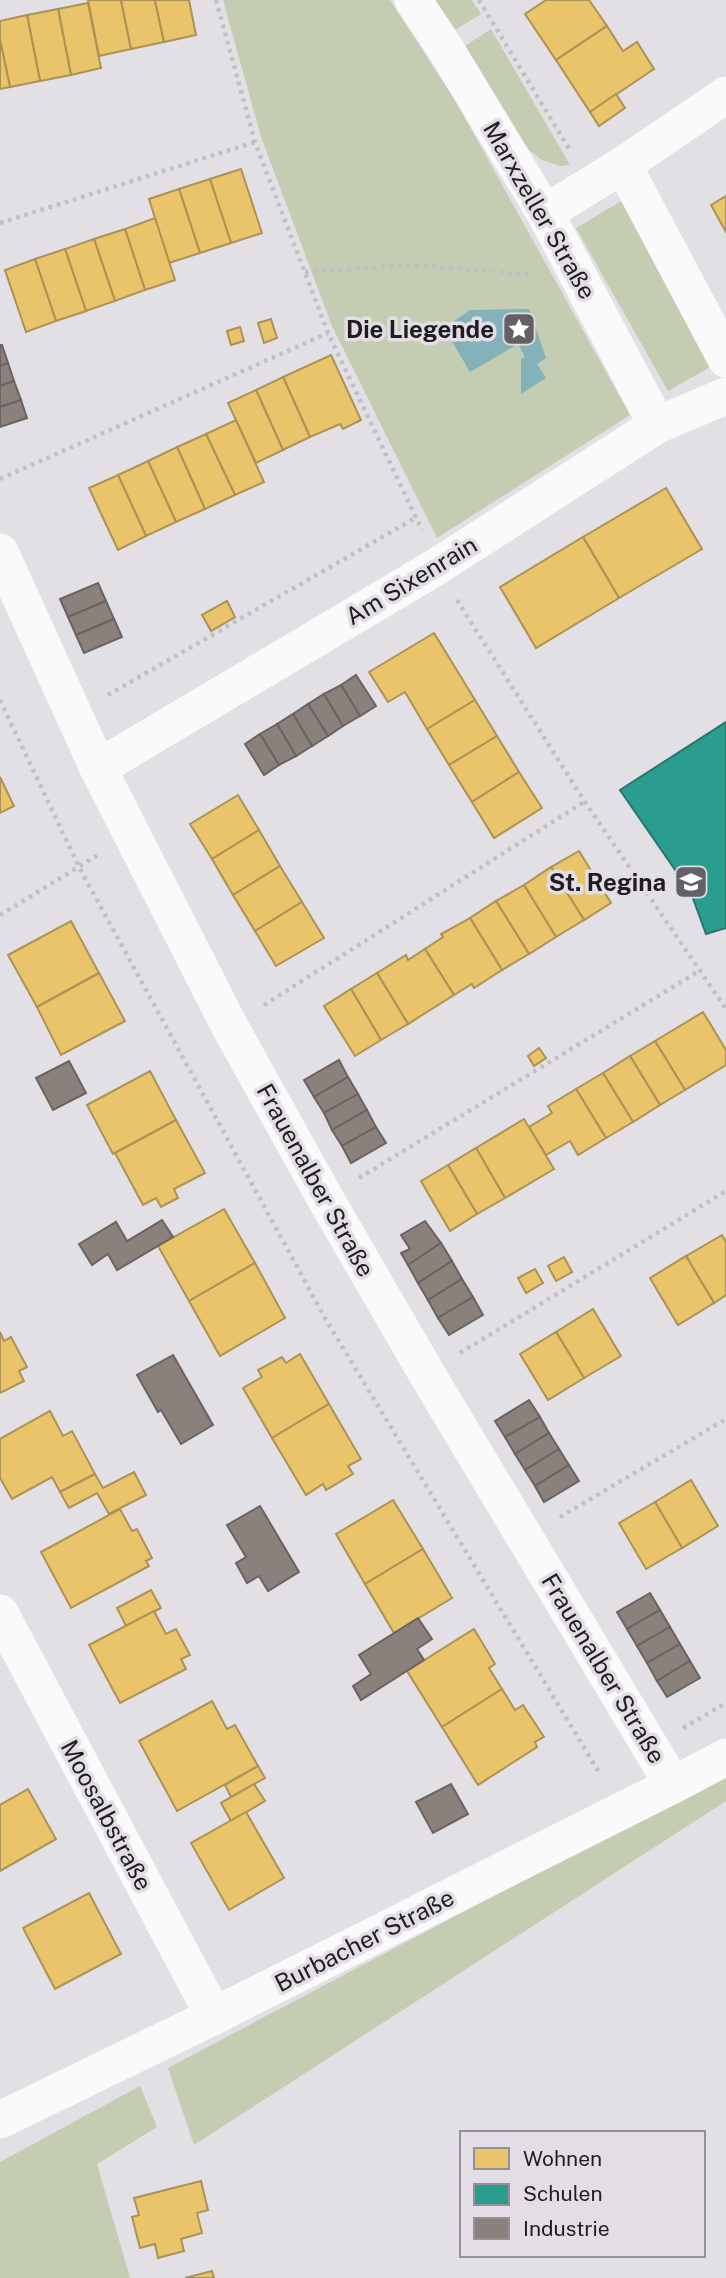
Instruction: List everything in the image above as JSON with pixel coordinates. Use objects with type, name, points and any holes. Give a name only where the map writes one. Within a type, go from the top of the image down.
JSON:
[{"type":"street","name":"Marxzeller Straße","points":[[413,0],[446,48],[545,213],[657,425]]},
{"type":"street","points":[[545,213],[623,165],[726,95]]},
{"type":"street","points":[[623,165],[726,359]]},
{"type":"street","name":"Am Sixenrain","points":[[98,768],[436,567],[657,425],[726,396]]},
{"type":"street","name":"Frauenalber Straße","points":[[0,552],[98,768],[230,1027],[427,1374],[673,1785]]},
{"type":"street","name":"Moosalbstraße","points":[[0,1613],[214,2016]]},
{"type":"street","name":"Burbacher Straße","points":[[0,2120],[214,2016],[726,1757]]},
{"type":"path","points":[[479,0],[591,185]]},
{"type":"path","points":[[0,223],[255,142]]},
{"type":"path","points":[[305,272],[409,265],[527,274],[570,261]]},
{"type":"path","points":[[0,479],[328,333]]},
{"type":"path","points":[[74,715],[417,517]]},
{"type":"path","points":[[0,700],[79,867],[325,1318],[600,1774]]},
{"type":"path","points":[[230,1027],[584,802]]},
{"type":"path","points":[[0,915],[131,835]]},
{"type":"path","points":[[325,1198],[701,970]]},
{"type":"path","points":[[427,1374],[726,1191]]},
{"type":"path","points":[[526,1537],[726,1419]]},
{"type":"green space","points":[[223,0],[390,0],[455,100],[630,415],[437,538],[332,326],[261,137]]},
{"type":"green space","points":[[435,0],[472,0],[481,14],[455,30]]},
{"type":"green space","points":[[491,29],[570,165],[560,166],[542,160],[524,146],[465,46]]},
{"type":"green space","points":[[623,200],[717,363],[668,391],[576,228]]},
{"type":"green space","points":[[726,1773],[726,1801],[194,2145],[168,2068]]},
{"type":"green space","points":[[140,2086],[157,2127],[97,2164],[130,2278],[0,2278],[0,2162]]},
{"type":"water","points":[[529,309],[546,358],[537,364],[546,378],[521,394],[521,359],[525,357],[518,344],[470,372],[444,328],[470,310]]},
{"type":"building: Wohnen","points":[[88,0],[121,0],[131,49],[99,56]]},
{"type":"building: Wohnen","points":[[121,0],[155,0],[164,42],[131,49]]},
{"type":"building: Wohnen","points":[[155,0],[189,0],[196,35],[164,42]]},
{"type":"building: Wohnen","points":[[546,0],[589,0],[607,26],[556,60],[525,14]]},
{"type":"building: Wohnen","points":[[88,3],[101,68],[71,75],[58,9]]},
{"type":"building: Wohnen","points":[[58,9],[71,75],[40,81],[27,15]]},
{"type":"building: Wohnen","points":[[27,15],[40,81],[10,87],[0,40],[0,21]]},
{"type":"building: Wohnen","points":[[607,26],[623,51],[637,42],[654,69],[590,112],[556,60]]},
{"type":"building: Wohnen","points":[[0,40],[10,87],[0,89]]},
{"type":"building: Wohnen","points":[[616,94],[625,108],[599,126],[590,112]]},
{"type":"building: Wohnen","points":[[241,169],[262,233],[231,243],[210,179]]},
{"type":"building: Wohnen","points":[[210,179],[231,243],[200,253],[179,189]]},
{"type":"building: Wohnen","points":[[179,189],[200,253],[169,263],[149,199]]},
{"type":"building: Wohnen","points":[[726,196],[726,232],[711,205]]},
{"type":"building: Wohnen","points":[[155,218],[175,280],[145,290],[125,229]]},
{"type":"building: Wohnen","points":[[125,229],[145,290],[115,301],[94,239]]},
{"type":"building: Wohnen","points":[[94,239],[115,301],[86,311],[65,249]]},
{"type":"building: Wohnen","points":[[65,249],[86,311],[56,321],[35,259]]},
{"type":"building: Wohnen","points":[[35,259],[56,321],[26,332],[5,270]]},
{"type":"building: Wohnen","points":[[271,319],[277,338],[264,343],[258,323]]},
{"type":"building: Wohnen","points":[[240,327],[244,341],[231,345],[227,331]]},
{"type":"building: Wohnen","points":[[331,355],[361,420],[343,429],[340,424],[310,437],[283,377]]},
{"type":"building: Wohnen","points":[[283,377],[310,437],[283,450],[256,390]]},
{"type":"building: Wohnen","points":[[256,390],[283,450],[256,463],[228,403]]},
{"type":"building: Wohnen","points":[[236,420],[264,482],[235,495],[206,434]]},
{"type":"building: Wohnen","points":[[206,434],[235,495],[205,509],[177,447]]},
{"type":"building: Wohnen","points":[[177,447],[205,509],[176,522],[148,461]]},
{"type":"building: Wohnen","points":[[148,461],[176,522],[146,536],[118,475]]},
{"type":"building: Wohnen","points":[[118,475],[146,536],[118,550],[89,488]]},
{"type":"building: Wohnen","points":[[666,488],[702,549],[619,598],[583,537]]},
{"type":"building: Wohnen","points":[[583,537],[619,598],[536,648],[500,587]]},
{"type":"building: Wohnen","points":[[227,601],[235,617],[211,631],[202,615]]},
{"type":"building: Wohnen","points":[[434,633],[475,700],[427,729],[405,692],[388,702],[369,672]]},
{"type":"building: Wohnen","points":[[475,700],[497,736],[449,765],[427,729]]},
{"type":"building: Wohnen","points":[[497,736],[519,772],[472,802],[449,765]]},
{"type":"building: Wohnen","points":[[519,772],[542,808],[494,838],[472,802]]},
{"type":"building: Wohnen","points":[[0,777],[14,806],[0,813]]},
{"type":"building: Wohnen","points":[[238,795],[259,830],[212,859],[190,824]]},
{"type":"building: Wohnen","points":[[259,830],[280,866],[233,895],[212,859]]},
{"type":"building: Wohnen","points":[[579,851],[611,903],[584,920],[551,867]]},
{"type":"building: Wohnen","points":[[280,866],[302,902],[255,931],[233,895]]},
{"type":"building: Wohnen","points":[[551,867],[584,920],[556,937],[524,885]]},
{"type":"building: Wohnen","points":[[524,885],[556,937],[529,954],[496,901]]},
{"type":"building: Wohnen","points":[[496,901],[529,954],[502,970],[470,918]]},
{"type":"building: Wohnen","points":[[302,902],[324,938],[276,966],[255,931]]},
{"type":"building: Wohnen","points":[[470,918],[502,970],[474,988],[472,984],[454,995],[425,949],[443,937],[441,934]]},
{"type":"building: Wohnen","points":[[71,921],[99,973],[37,1007],[8,955]]},
{"type":"building: Wohnen","points":[[425,949],[454,995],[408,1024],[377,973],[406,955],[408,960]]},
{"type":"building: Wohnen","points":[[99,973],[125,1021],[61,1055],[37,1007]]},
{"type":"building: Wohnen","points":[[377,973],[408,1024],[381,1040],[351,989]]},
{"type":"building: Wohnen","points":[[351,989],[381,1040],[355,1056],[324,1006]]},
{"type":"building: Wohnen","points":[[703,1012],[726,1050],[726,1065],[685,1090],[655,1041]]},
{"type":"building: Wohnen","points":[[655,1041],[685,1090],[660,1105],[630,1056]]},
{"type":"building: Wohnen","points":[[539,1048],[546,1058],[534,1066],[528,1056]]},
{"type":"building: Wohnen","points":[[630,1056],[660,1105],[633,1122],[603,1073]]},
{"type":"building: Wohnen","points":[[150,1071],[176,1120],[113,1154],[87,1105]]},
{"type":"building: Wohnen","points":[[603,1073],[633,1122],[606,1138],[576,1089]]},
{"type":"building: Wohnen","points":[[576,1089],[606,1138],[578,1155],[570,1141],[546,1155],[529,1127],[552,1113],[548,1106]]},
{"type":"building: Wohnen","points":[[524,1119],[554,1169],[505,1198],[476,1148]]},
{"type":"building: Wohnen","points":[[176,1120],[205,1173],[174,1189],[178,1198],[161,1207],[156,1198],[143,1205],[115,1153]]},
{"type":"building: Wohnen","points":[[476,1148],[505,1198],[477,1214],[448,1165]]},
{"type":"building: Wohnen","points":[[448,1165],[477,1214],[450,1231],[421,1181]]},
{"type":"building: Wohnen","points":[[224,1209],[255,1263],[189,1301],[158,1246]]},
{"type":"building: Wohnen","points":[[722,1235],[726,1242],[726,1295],[714,1303],[686,1256]]},
{"type":"building: Wohnen","points":[[686,1256],[714,1303],[678,1325],[650,1278]]},
{"type":"building: Wohnen","points":[[564,1257],[572,1272],[556,1281],[548,1266]]},
{"type":"building: Wohnen","points":[[255,1263],[285,1318],[220,1356],[189,1301]]},
{"type":"building: Wohnen","points":[[535,1269],[543,1283],[526,1293],[518,1278]]},
{"type":"building: Wohnen","points":[[593,1309],[621,1356],[584,1378],[556,1332]]},
{"type":"building: Wohnen","points":[[0,1332],[4,1341],[11,1337],[27,1367],[19,1371],[24,1381],[0,1393]]},
{"type":"building: Wohnen","points":[[556,1332],[584,1378],[548,1400],[520,1354]]},
{"type":"building: Wohnen","points":[[300,1354],[329,1404],[272,1438],[243,1388],[262,1377],[258,1370],[282,1357],[286,1363]]},
{"type":"building: Wohnen","points":[[329,1404],[361,1459],[348,1466],[353,1474],[326,1490],[323,1484],[306,1495],[272,1438]]},
{"type":"building: Wohnen","points":[[50,1411],[63,1436],[72,1431],[95,1474],[60,1492],[52,1477],[12,1499],[0,1478],[0,1439]]},
{"type":"building: Wohnen","points":[[134,1472],[146,1495],[109,1514],[97,1493],[69,1508],[60,1492],[95,1474],[103,1488]]},
{"type":"building: Wohnen","points":[[691,1480],[718,1526],[682,1548],[655,1502]]},
{"type":"building: Wohnen","points":[[393,1500],[423,1549],[365,1584],[336,1534]]},
{"type":"building: Wohnen","points":[[655,1502],[682,1548],[646,1569],[619,1523]]},
{"type":"building: Wohnen","points":[[120,1509],[132,1531],[137,1529],[152,1558],[146,1561],[149,1566],[71,1608],[41,1552]]},
{"type":"building: Wohnen","points":[[423,1549],[452,1598],[394,1633],[365,1584]]},
{"type":"building: Wohnen","points":[[151,1590],[161,1608],[126,1626],[117,1608]]},
{"type":"building: Wohnen","points":[[154,1611],[166,1634],[176,1629],[190,1655],[181,1659],[186,1669],[120,1703],[89,1645]]},
{"type":"building: Wohnen","points":[[474,1629],[495,1664],[489,1668],[502,1689],[442,1727],[407,1671]]},
{"type":"building: Wohnen","points":[[502,1689],[515,1710],[523,1705],[544,1737],[535,1742],[537,1747],[478,1785],[442,1727]]},
{"type":"building: Wohnen","points":[[212,1701],[227,1729],[235,1725],[258,1766],[177,1811],[139,1741]]},
{"type":"building: Wohnen","points":[[258,1766],[265,1778],[231,1797],[225,1785]]},
{"type":"building: Wohnen","points":[[254,1784],[265,1801],[231,1821],[221,1803]]},
{"type":"building: Wohnen","points":[[28,1789],[56,1839],[0,1871],[0,1805]]},
{"type":"building: Wohnen","points":[[246,1812],[284,1878],[229,1910],[191,1843]]},
{"type":"building: Wohnen","points":[[89,1893],[121,1954],[55,1989],[23,1928]]},
{"type":"building: Wohnen","points":[[201,2181],[208,2210],[197,2213],[202,2233],[181,2239],[184,2251],[158,2258],[155,2244],[140,2248],[132,2217],[139,2215],[134,2198]]},
{"type":"building: Wohnen","points":[[212,2271],[214,2278],[185,2278]]},
{"type":"building: Schulen","points":[[726,722],[726,928],[706,934],[691,893],[620,790]]},
{"type":"building: Industrie","points":[[0,345],[8,363],[0,366]]},
{"type":"building: Industrie","points":[[8,363],[14,381],[0,386],[0,366]]},
{"type":"building: Industrie","points":[[14,381],[21,400],[0,407],[0,386]]},
{"type":"building: Industrie","points":[[21,400],[27,418],[0,427],[0,407]]},
{"type":"building: Industrie","points":[[98,583],[106,601],[68,617],[60,599]]},
{"type":"building: Industrie","points":[[106,601],[114,619],[76,635],[68,617]]},
{"type":"building: Industrie","points":[[114,619],[122,637],[84,653],[76,635]]},
{"type":"building: Industrie","points":[[356,675],[376,706],[360,716],[341,685]]},
{"type":"building: Industrie","points":[[341,685],[360,716],[343,726],[324,694]]},
{"type":"building: Industrie","points":[[324,694],[343,726],[328,736],[308,704]]},
{"type":"building: Industrie","points":[[308,704],[328,736],[312,746],[293,714]]},
{"type":"building: Industrie","points":[[293,714],[312,746],[296,756],[277,724]]},
{"type":"building: Industrie","points":[[277,724],[296,756],[279,765],[260,734]]},
{"type":"building: Industrie","points":[[260,734],[279,765],[264,775],[245,744]]},
{"type":"building: Industrie","points":[[339,1060],[348,1077],[314,1097],[304,1080]]},
{"type":"building: Industrie","points":[[69,1061],[86,1093],[53,1110],[36,1078]]},
{"type":"building: Industrie","points":[[348,1077],[358,1094],[324,1113],[314,1097]]},
{"type":"building: Industrie","points":[[358,1094],[367,1110],[332,1130],[324,1113]]},
{"type":"building: Industrie","points":[[367,1110],[376,1127],[342,1146],[332,1130]]},
{"type":"building: Industrie","points":[[376,1127],[386,1143],[351,1163],[342,1146]]},
{"type":"building: Industrie","points":[[162,1220],[173,1237],[117,1270],[108,1254],[92,1265],[79,1244],[116,1222],[127,1241]]},
{"type":"building: Industrie","points":[[425,1221],[441,1243],[408,1265],[401,1253],[410,1249],[401,1235]]},
{"type":"building: Industrie","points":[[441,1243],[452,1261],[418,1283],[408,1265]]},
{"type":"building: Industrie","points":[[452,1261],[462,1279],[428,1300],[418,1283]]},
{"type":"building: Industrie","points":[[462,1279],[473,1297],[438,1318],[428,1300]]},
{"type":"building: Industrie","points":[[473,1297],[483,1315],[449,1335],[438,1318]]},
{"type":"building: Industrie","points":[[173,1355],[213,1425],[181,1444],[161,1410],[158,1412],[137,1375]]},
{"type":"building: Industrie","points":[[529,1400],[540,1417],[505,1437],[495,1421]]},
{"type":"building: Industrie","points":[[540,1417],[549,1433],[515,1454],[505,1437]]},
{"type":"building: Industrie","points":[[549,1433],[559,1449],[525,1470],[515,1454]]},
{"type":"building: Industrie","points":[[559,1449],[569,1465],[535,1486],[525,1470]]},
{"type":"building: Industrie","points":[[569,1465],[579,1481],[544,1502],[535,1486]]},
{"type":"building: Industrie","points":[[260,1506],[299,1572],[268,1591],[259,1576],[247,1583],[236,1563],[246,1557],[227,1525]]},
{"type":"building: Industrie","points":[[650,1593],[660,1610],[627,1629],[617,1612]]},
{"type":"building: Industrie","points":[[660,1610],[670,1627],[637,1646],[627,1629]]},
{"type":"building: Industrie","points":[[418,1618],[432,1639],[417,1649],[424,1660],[361,1700],[353,1686],[371,1674],[359,1655]]},
{"type":"building: Industrie","points":[[670,1627],[680,1644],[647,1663],[637,1646]]},
{"type":"building: Industrie","points":[[680,1644],[690,1661],[657,1681],[647,1663]]},
{"type":"building: Industrie","points":[[690,1661],[700,1678],[667,1697],[657,1681]]},
{"type":"building: Industrie","points":[[451,1784],[468,1814],[433,1833],[416,1802]]},
{"type":"place","name":"Die Liegende","points":[[519,329]]},
{"type":"place","name":"St. Regina","points":[[691,882]]}]
